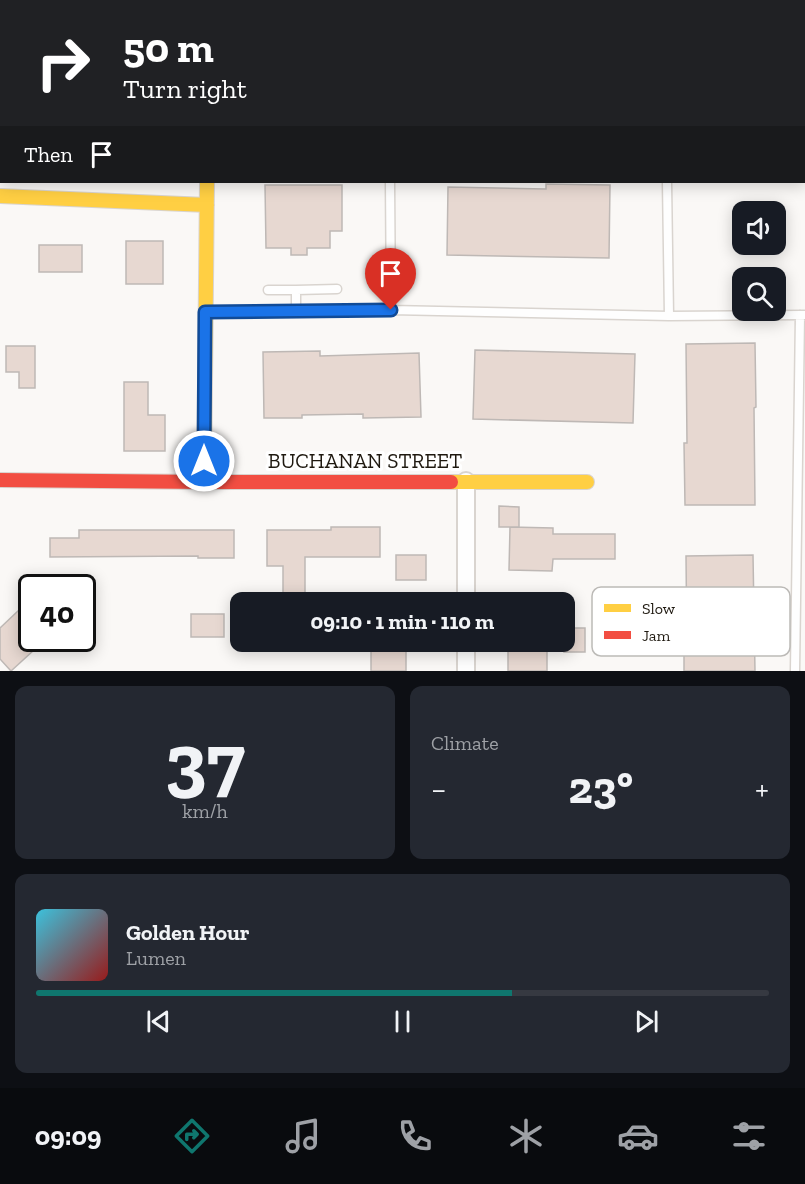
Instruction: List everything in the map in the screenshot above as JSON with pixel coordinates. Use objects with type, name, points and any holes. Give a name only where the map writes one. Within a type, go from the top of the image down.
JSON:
[{"type":"street","points":[[204,482],[207,183]]},
{"type":"street","points":[[0,196],[207,205]]},
{"type":"street","name":"BUCHANAN STREET","points":[[0,480],[587,482]]},
{"type":"street","points":[[466,481],[466,592]]},
{"type":"street","points":[[466,652],[466,671]]},
{"type":"lane","points":[[390,183],[391,310]]},
{"type":"lane","points":[[668,183],[669,316]]},
{"type":"lane","points":[[268,290],[337,289]]},
{"type":"lane","points":[[296,290],[296,311]]},
{"type":"lane","points":[[205,312],[391,310],[669,316],[802,315],[795,671]]},
{"type":"building","points":[[546,184],[610,185],[609,258],[447,255],[448,187],[546,189]]},
{"type":"building","points":[[265,185],[342,185],[342,231],[330,231],[330,248],[307,248],[307,255],[291,255],[291,248],[266,248]]},
{"type":"building","points":[[126,241],[163,241],[163,284],[126,284]]},
{"type":"building","points":[[39,245],[82,245],[82,272],[39,272]]},
{"type":"building","points":[[755,343],[755,505],[685,505],[686,344]]},
{"type":"building","points":[[6,346],[35,346],[35,388],[19,388],[19,372],[6,372]]},
{"type":"building","points":[[475,350],[635,354],[633,423],[473,419]]},
{"type":"building","points":[[320,351],[320,356],[419,353],[421,417],[363,418],[363,414],[264,418],[263,352]]},
{"type":"building","points":[[124,382],[148,382],[148,415],[165,415],[165,451],[124,451]]},
{"type":"building","points":[[499,506],[519,507],[519,527],[499,527]]},
{"type":"building","points":[[331,527],[380,527],[380,557],[305,557],[305,592],[283,592],[283,566],[267,566],[267,530],[331,530]]},
{"type":"building","points":[[510,527],[553,528],[553,534],[615,534],[615,559],[553,559],[552,571],[509,570]]},
{"type":"building","points":[[79,530],[234,530],[234,558],[198,558],[198,556],[50,557],[50,538],[79,538]]},
{"type":"building","points":[[396,555],[426,555],[426,580],[396,580]]},
{"type":"building","points":[[753,555],[754,587],[686,587],[686,556]]},
{"type":"building","points":[[18,611],[18,652],[32,652],[11,671],[0,659],[0,628]]},
{"type":"building","points":[[191,614],[224,614],[224,637],[191,637]]},
{"type":"building","points":[[575,628],[585,628],[585,652],[575,652]]},
{"type":"building","points":[[371,652],[406,652],[406,671],[371,671]]},
{"type":"building","points":[[508,652],[547,652],[547,671],[508,671]]},
{"type":"building","points":[[684,656],[755,656],[755,671],[684,671]]},
{"type":"traffic: slow","points":[[204,482],[207,183]]},
{"type":"traffic: slow","points":[[0,196],[207,205]]},
{"type":"traffic: slow","points":[[451,482],[587,482]]},
{"type":"traffic: jam","points":[[0,480],[451,482]]},
{"type":"route","points":[[204,461],[205,312],[391,310]]}]
